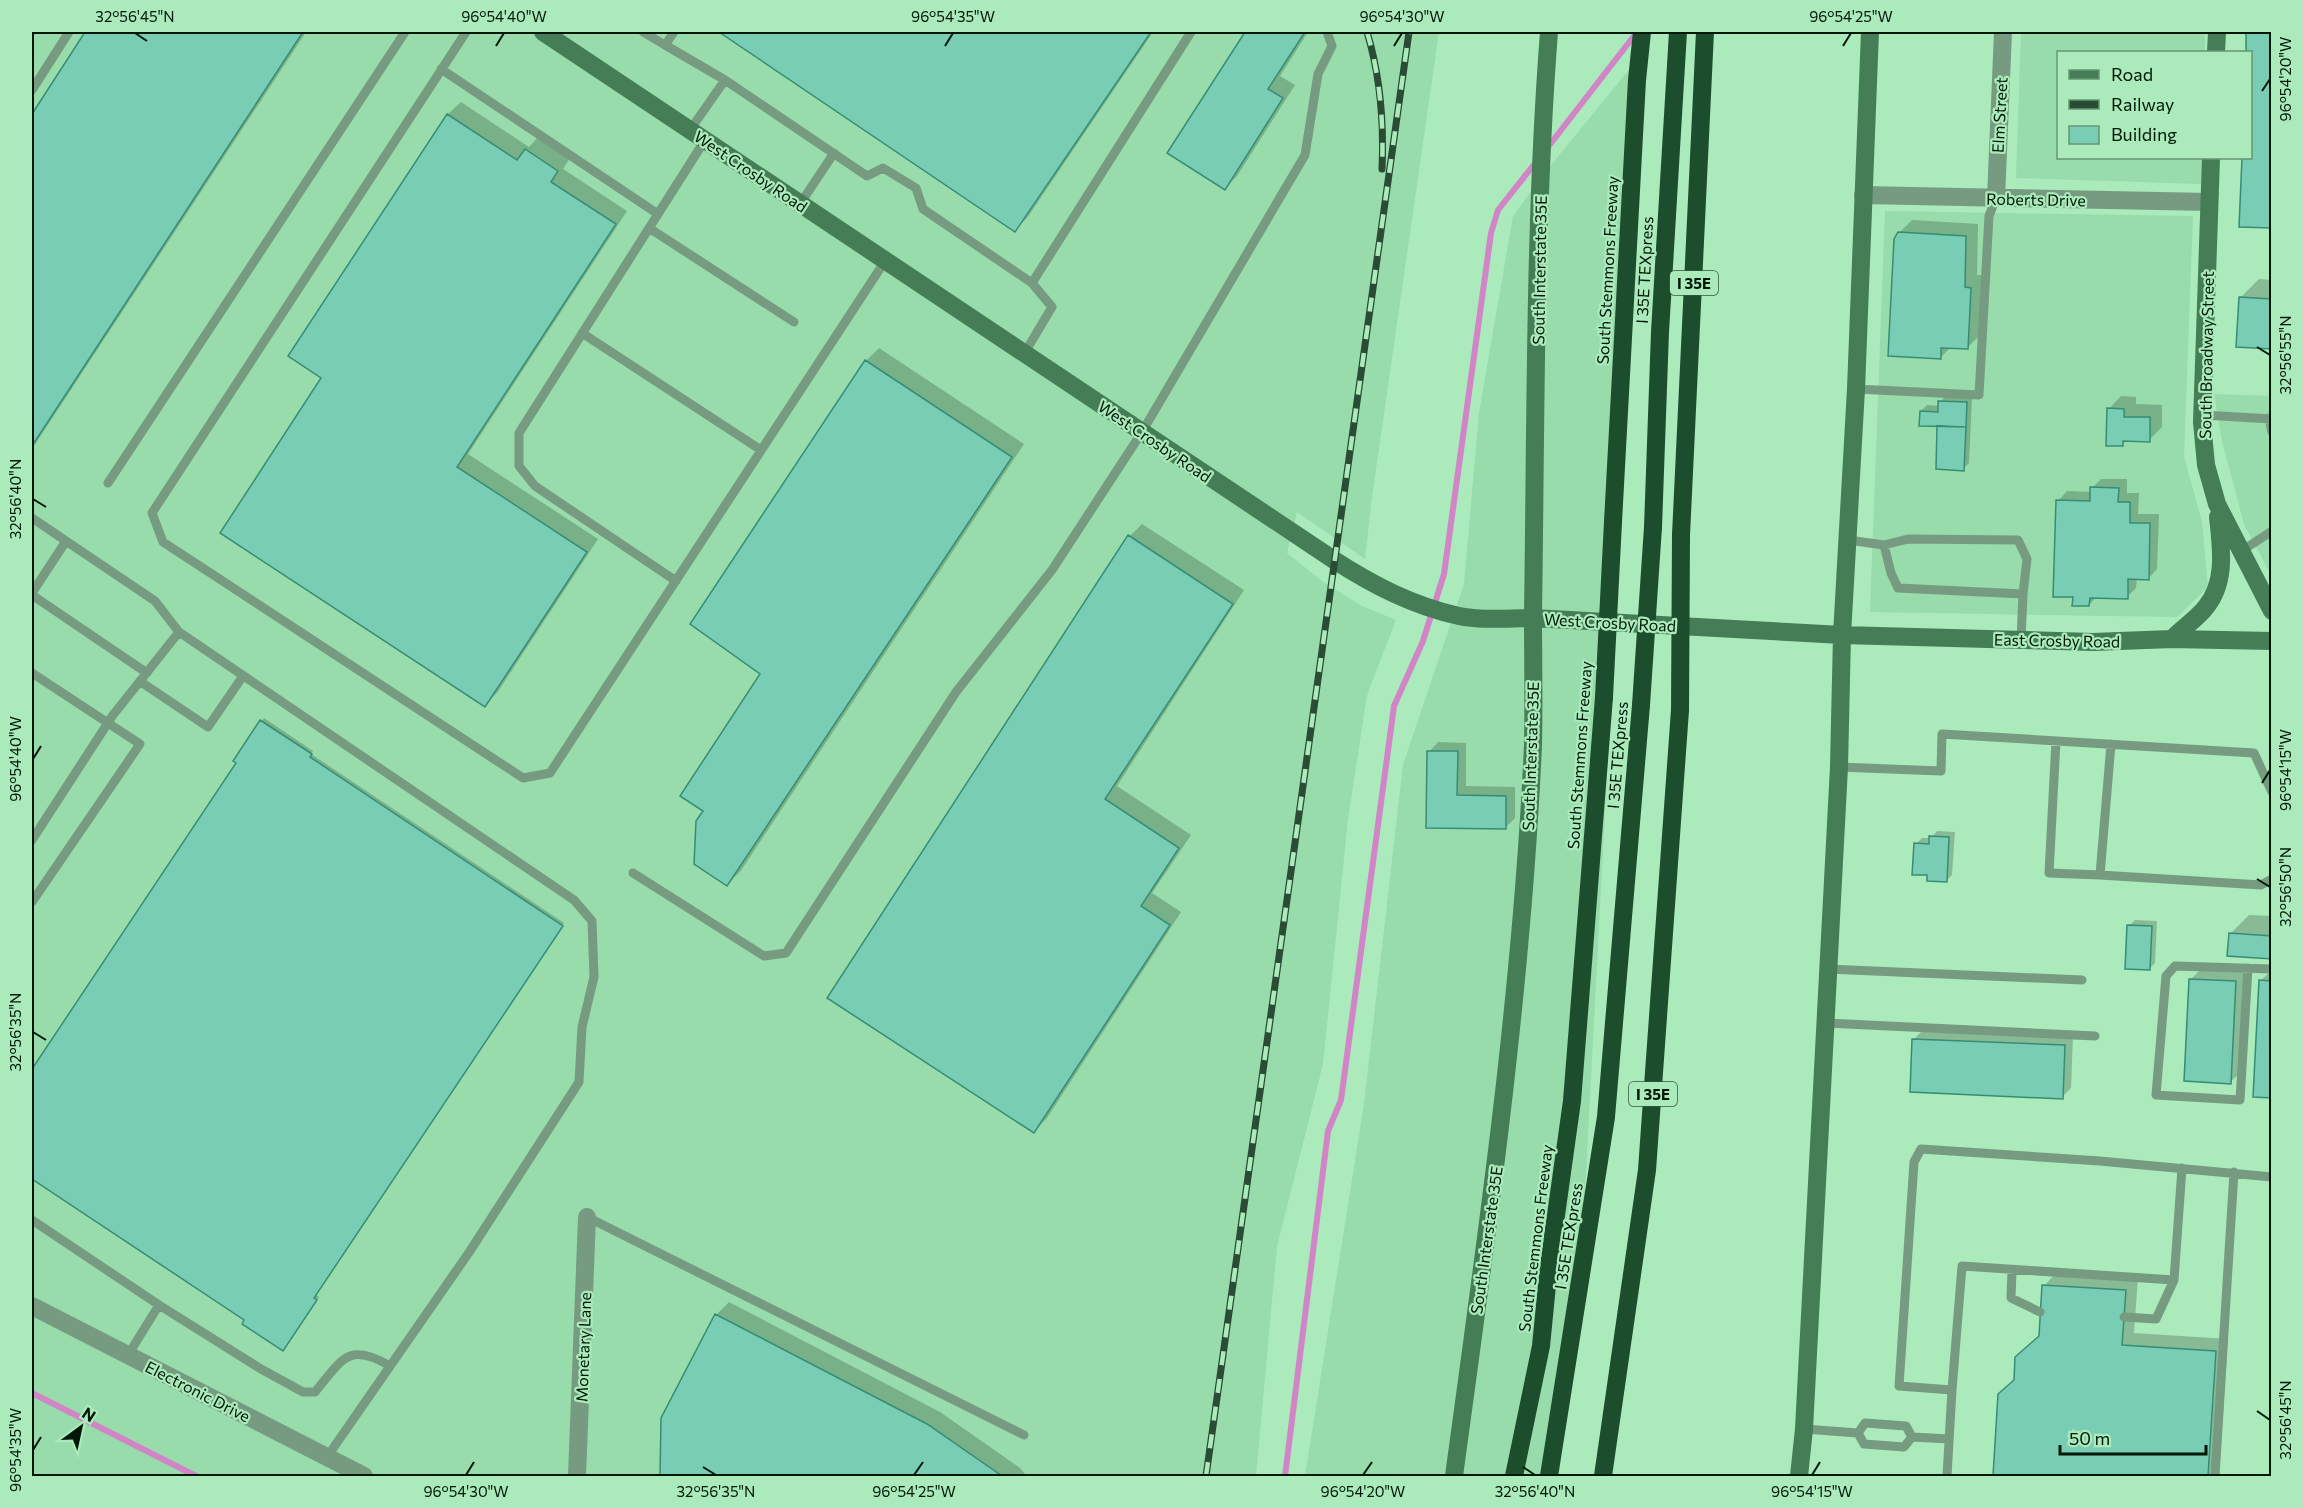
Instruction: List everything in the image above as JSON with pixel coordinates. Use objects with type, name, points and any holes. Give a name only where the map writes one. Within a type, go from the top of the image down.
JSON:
[{"type":"highway","name":"South Stemmons Freeway","points":[[1514,1476],[1541,1346],[1549,1265],[1572,1101],[1604,697],[1637,80],[1642,32]]},
{"type":"highway","name":"I 35E TEXpress","points":[[1550,1476],[1606,1117],[1641,705],[1653,527],[1660,332],[1678,32]]},
{"type":"highway","name":"I 35E","points":[[1603,1476],[1647,1170],[1680,710],[1681,535],[1705,32]]},
{"type":"highway","points":[[1703,98],[1717,32]]},
{"type":"main road","name":"West Crosby Road","points":[[543,32],[1334,560],[1404,599],[1461,616],[1842,635]]},
{"type":"main road","name":"South Interstate 35E","points":[[1454,1476],[1498,1150],[1519,952],[1533,743],[1538,282],[1549,32]]},
{"type":"main road","points":[[1799,1476],[1804,1429],[1839,767],[1842,635],[1856,389],[1870,32]]},
{"type":"main road","points":[[2216,51],[2217,32]]},
{"type":"main road","name":"South Broadway Street","points":[[2211,159],[2203,415],[2206,465],[2217,504],[2271,611]]},
{"type":"main road","points":[[2172,639],[2206,607],[2220,578],[2222,559],[2217,504]]},
{"type":"main road","name":"East Crosby Road","points":[[1842,635],[2093,642],[2172,639],[2271,641]]},
{"type":"street","name":"Elm Street","points":[[1996,198],[2003,32]]},
{"type":"street","name":"Roberts Drive","points":[[1863,195],[2209,202]]},
{"type":"street","name":"Monetary Lane","points":[[577,1476],[587,1217]]},
{"type":"street","name":"Electronic Drive","points":[[32,1306],[364,1476]]},
{"type":"lane","points":[[32,89],[69,32]]},
{"type":"lane","points":[[108,483],[405,32]]},
{"type":"lane","points":[[465,32],[152,513],[163,542],[522,778],[550,773],[885,261]]},
{"type":"lane","points":[[643,32],[725,80],[867,176],[883,168],[916,188],[923,209],[1032,283],[1052,307],[1024,354]]},
{"type":"lane","points":[[665,45],[674,32]]},
{"type":"lane","points":[[1032,283],[1191,32]]},
{"type":"lane","points":[[633,873],[764,956],[786,953],[956,692],[1052,570],[1142,432],[1305,155],[1318,74],[1332,46],[1327,32]]},
{"type":"lane","points":[[441,69],[658,214]]},
{"type":"lane","points":[[676,581],[535,486],[519,466],[519,434],[658,214],[725,80]]},
{"type":"lane","points":[[800,204],[834,153]]},
{"type":"lane","points":[[1856,389],[1979,395],[1989,216],[1996,198]]},
{"type":"lane","points":[[649,228],[794,322]]},
{"type":"lane","points":[[582,333],[761,450]]},
{"type":"lane","points":[[2203,415],[2270,418],[2271,432]]},
{"type":"lane","points":[[32,518],[155,601],[179,632],[574,900],[592,921],[594,977],[582,1027],[579,1082],[470,1251],[327,1457]]},
{"type":"lane","points":[[2240,552],[2271,531]]},
{"type":"lane","points":[[1848,540],[1884,545],[1908,539],[2018,540],[2027,559],[2021,640]]},
{"type":"lane","points":[[66,541],[32,594],[147,673]]},
{"type":"lane","points":[[1884,545],[1890,573],[1898,588],[2023,594]]},
{"type":"lane","points":[[32,840],[109,723],[179,632]]},
{"type":"lane","points":[[32,672],[140,744],[32,902]]},
{"type":"lane","points":[[141,682],[208,727],[243,676]]},
{"type":"lane","points":[[1839,767],[1941,771],[1942,734],[2254,753],[2271,792]]},
{"type":"lane","points":[[2056,741],[2049,873],[2261,885],[2271,879]]},
{"type":"lane","points":[[2100,875],[2110,744]]},
{"type":"lane","points":[[2248,968],[2240,1100],[2156,1095],[2166,976],[2175,966],[2248,968],[2271,969]]},
{"type":"lane","points":[[1828,969],[2082,980]]},
{"type":"lane","points":[[1826,1023],[2096,1036]]},
{"type":"lane","points":[[1952,1390],[1899,1386],[1914,1162],[1922,1149],[2234,1172],[2271,1177]]},
{"type":"lane","points":[[2124,1317],[2156,1319],[2174,1280],[2182,1168]]},
{"type":"lane","points":[[2215,1476],[2234,1172]]},
{"type":"lane","points":[[587,1217],[1024,1435]]},
{"type":"lane","points":[[32,1220],[159,1305],[261,1369],[303,1392],[315,1392],[341,1360],[355,1354],[373,1356],[390,1366]]},
{"type":"lane","points":[[1947,1476],[1962,1266],[2174,1280]]},
{"type":"lane","points":[[2012,1270],[2011,1298],[2040,1312]]},
{"type":"lane","points":[[128,1355],[159,1305]]},
{"type":"lane","points":[[1858,1433],[1865,1423],[1906,1426],[1912,1437]]},
{"type":"lane","points":[[1804,1429],[1858,1433]]},
{"type":"lane","points":[[1858,1433],[1864,1444],[1904,1447],[1912,1437]]},
{"type":"lane","points":[[1912,1437],[1949,1439]]},
{"type":"shaded area","points":[[32,32],[1439,32],[1365,559],[1297,512],[1287,553],[1322,581],[1362,606],[1396,620],[1367,695],[1348,819],[1323,1064],[1277,1246],[1256,1476],[32,1476]]},
{"type":"shaded area","points":[[2021,32],[2205,32],[2205,51],[2057,51],[2057,159],[2202,159],[2201,184],[2016,178]]},
{"type":"shaded area","points":[[1645,50],[1582,1249],[1559,1476],[1305,1476],[1364,1104],[1403,765],[1464,584],[1479,413],[1513,216],[1543,175]]},
{"type":"shaded area","points":[[1885,211],[2193,216],[2184,456],[2202,522],[2208,587],[2177,617],[1870,612]]},
{"type":"shaded area","points":[[2214,394],[2271,396],[2271,575],[2244,524],[2222,441]]},
{"type":"building","points":[[85,32],[303,32],[32,446],[32,114]]},
{"type":"building","points":[[719,32],[1151,32],[1015,232]]},
{"type":"building","points":[[1245,32],[1305,32],[1268,89],[1283,98],[1225,190],[1167,153]]},
{"type":"building","points":[[2246,32],[2272,32],[2272,228],[2239,227],[2242,159],[2252,159],[2252,51],[2246,51]]},
{"type":"building","points":[[447,114],[517,160],[525,149],[558,171],[551,182],[616,224],[457,467],[587,552],[485,707],[220,533],[321,378],[288,356]]},
{"type":"building","points":[[1898,232],[1966,236],[1965,287],[1971,288],[1968,349],[1941,348],[1941,359],[1888,356],[1894,239]]},
{"type":"building","points":[[2239,297],[2272,299],[2272,349],[2236,347]]},
{"type":"building","points":[[865,360],[1012,457],[727,886],[694,864],[696,821],[703,811],[680,796],[760,674],[690,624]]},
{"type":"building","points":[[1938,401],[1967,402],[1966,427],[1919,426],[1920,411],[1938,412]]},
{"type":"building","points":[[2107,408],[2124,409],[2124,417],[2150,417],[2150,442],[2123,441],[2123,446],[2106,446]]},
{"type":"building","points":[[1937,426],[1966,427],[1964,471],[1936,469]]},
{"type":"building","points":[[2090,487],[2119,488],[2118,502],[2130,502],[2130,523],[2150,523],[2149,580],[2128,579],[2128,599],[2090,598],[2089,606],[2072,606],[2073,597],[2053,597],[2056,500],[2090,501]]},
{"type":"building","points":[[1128,535],[1233,604],[1105,799],[1179,848],[1141,906],[1170,925],[1034,1133],[827,998]]},
{"type":"building","points":[[260,720],[312,754],[310,757],[563,926],[314,1298],[317,1300],[283,1351],[242,1324],[244,1320],[32,1179],[32,1069],[236,763],[233,761]]},
{"type":"building","points":[[1427,751],[1458,751],[1457,795],[1506,796],[1506,829],[1426,828]]},
{"type":"building","points":[[1929,836],[1949,837],[1947,882],[1927,881],[1927,875],[1912,875],[1914,843],[1929,844]]},
{"type":"building","points":[[2127,925],[2152,926],[2150,970],[2125,969]]},
{"type":"building","points":[[2229,933],[2272,936],[2272,959],[2227,956]]},
{"type":"building","points":[[2189,979],[2236,981],[2231,1084],[2184,1081]]},
{"type":"building","points":[[2259,980],[2272,981],[2272,1098],[2253,1097]]},
{"type":"building","points":[[1912,1039],[2065,1045],[2063,1099],[1910,1092]]},
{"type":"building","points":[[2042,1285],[2126,1290],[2122,1345],[2216,1351],[2208,1476],[1993,1476],[1998,1394],[2014,1380],[2015,1357],[2039,1336]]},
{"type":"building","points":[[715,1314],[927,1424],[1002,1476],[660,1476],[661,1418]]},
{"type":"waterway","points":[[1548,147],[1637,32]]},
{"type":"waterway","points":[[1285,1476],[1328,1131],[1341,1100],[1394,706],[1423,641],[1444,574],[1491,233],[1498,210],[1536,162]]},
{"type":"waterway","points":[[32,1393],[196,1476]]},
{"type":"railway","points":[[1367,32],[1380,100],[1382,169]]},
{"type":"railway","points":[[1206,1476],[1409,32]]}]
